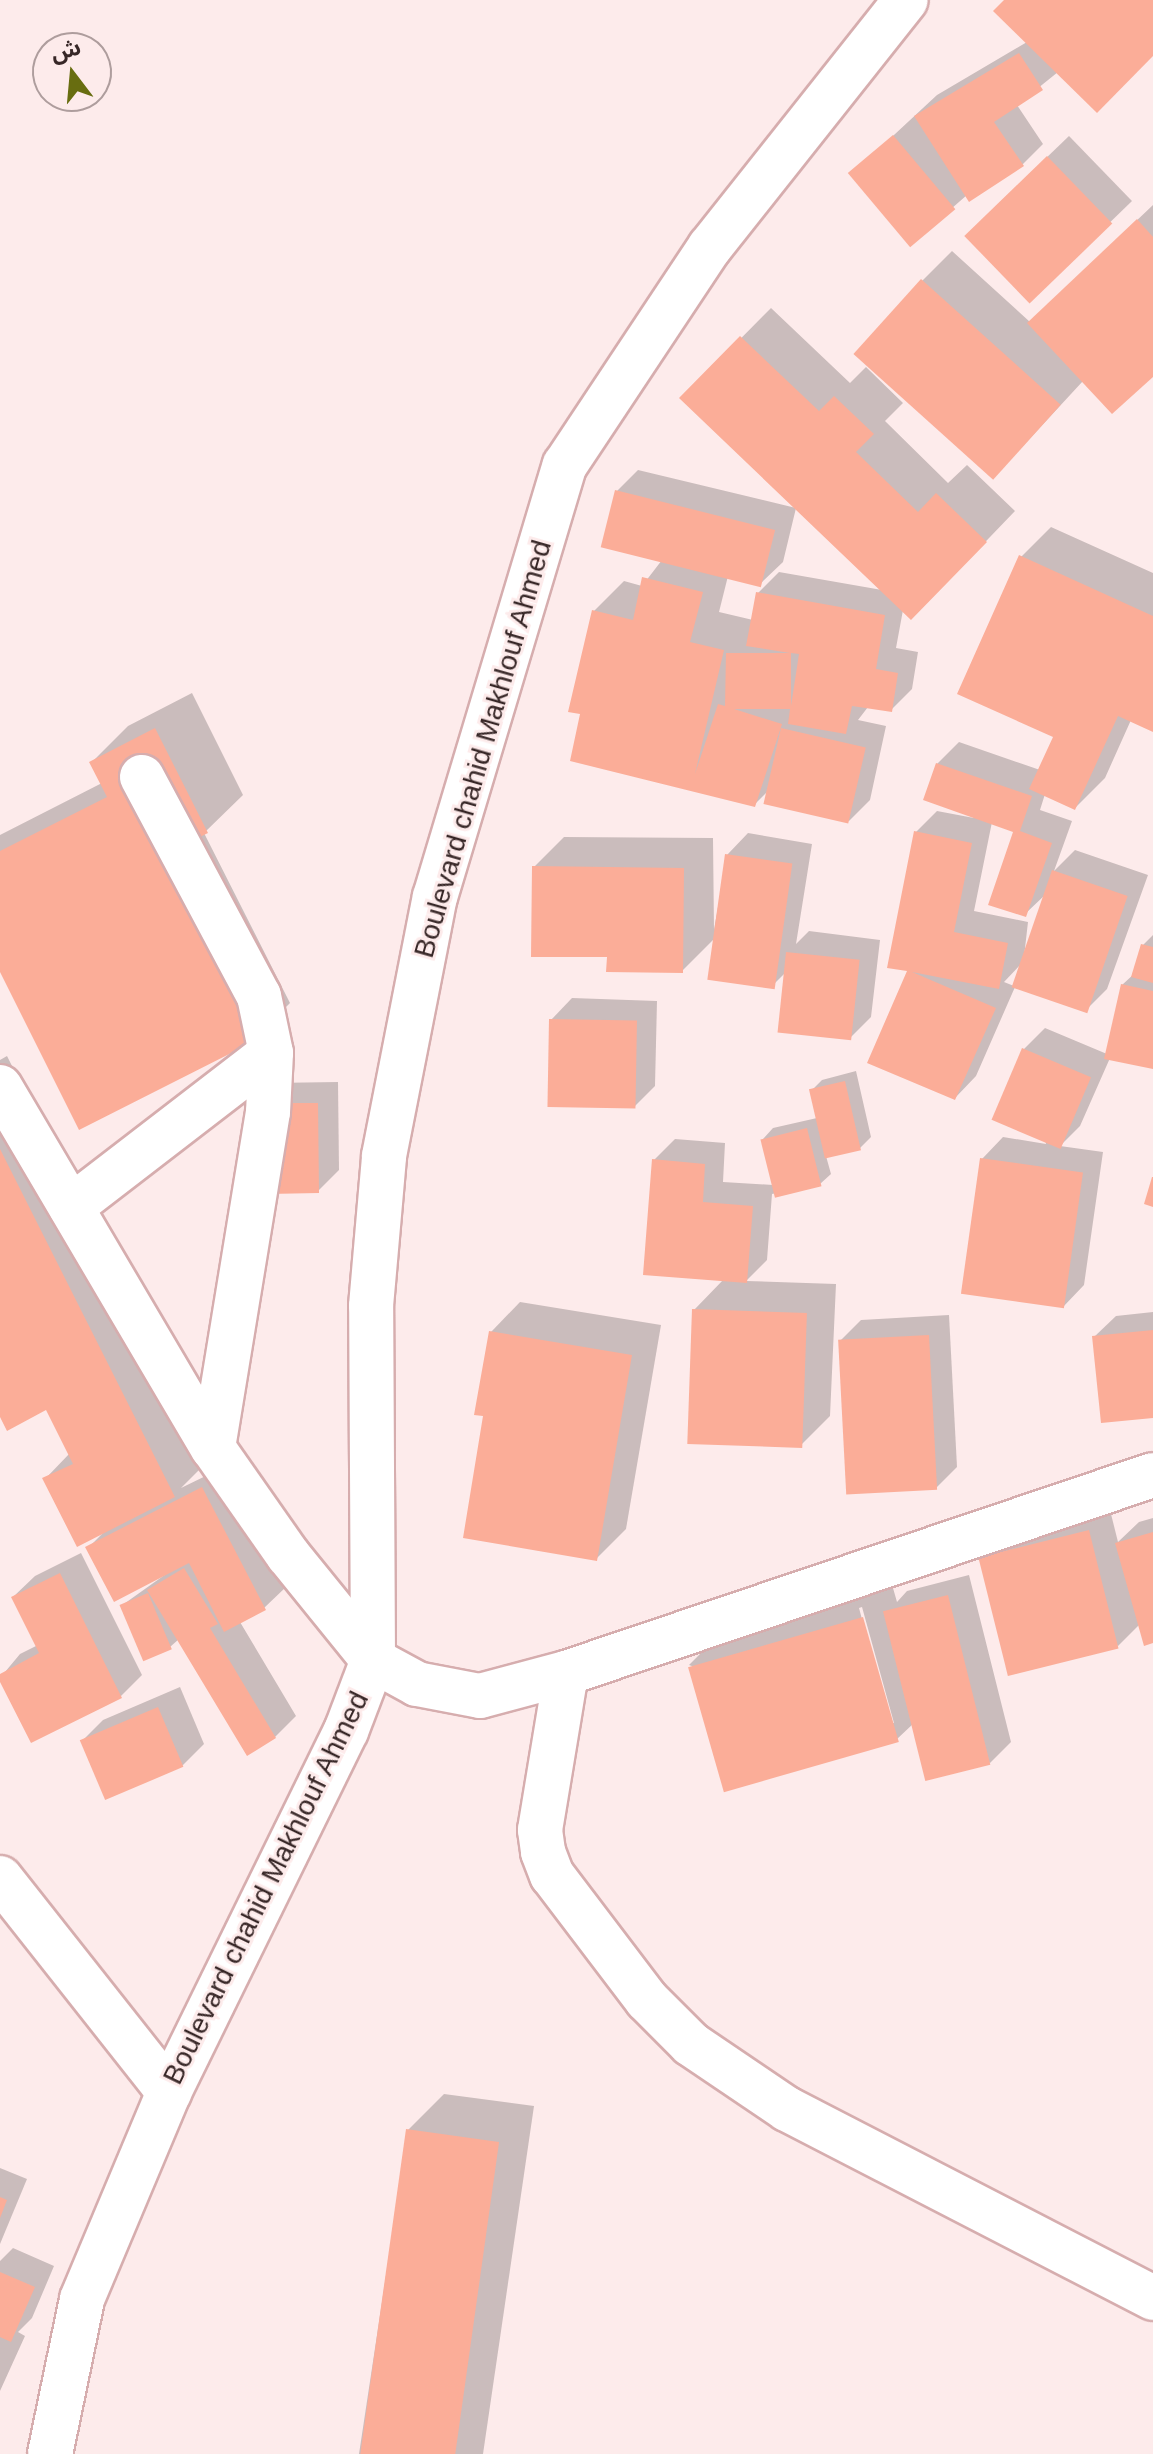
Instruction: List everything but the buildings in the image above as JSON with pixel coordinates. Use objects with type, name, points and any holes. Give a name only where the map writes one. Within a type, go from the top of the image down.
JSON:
[{"type":"street","name":"Boulevard chahid Makhlouf Ahmed","points":[[50,2454],[82,2299],[169,2092],[334,1757],[373,1660],[371,1306],[384,1156],[435,897],[512,626],[565,465],[710,247],[906,0]]},
{"type":"street","points":[[142,777],[259,996],[271,1053],[268,1112],[213,1448]]},
{"type":"street","points":[[71,1207],[271,1053]]},
{"type":"street","points":[[0,1087],[213,1448],[288,1555],[373,1660],[417,1684],[480,1696],[566,1673],[1153,1475]]},
{"type":"street","points":[[566,1673],[540,1830],[543,1852],[552,1875],[647,2000],[691,2044],[787,2109],[1153,2298]]},
{"type":"street","points":[[0,1878],[169,2092]]}]
